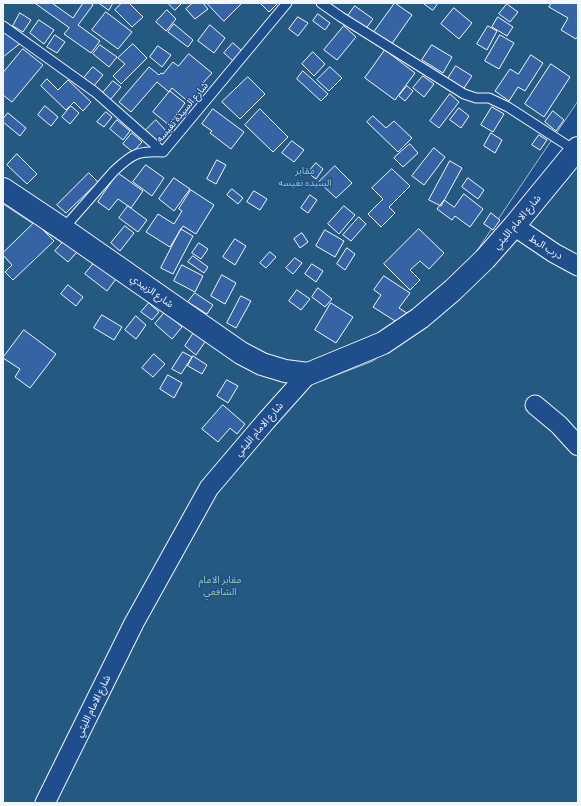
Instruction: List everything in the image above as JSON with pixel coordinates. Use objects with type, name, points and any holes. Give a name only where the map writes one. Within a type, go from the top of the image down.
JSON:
[{"type":"street","name":"شارع الامام الليثي","points":[[45,803],[134,623],[209,488],[308,374],[383,343],[420,318],[453,290],[485,259],[577,149]]},
{"type":"street","name":"شارع الزبيدي","points":[[3,189],[241,353],[262,364],[285,371],[308,374]]},
{"type":"street","name":"درب البط","points":[[514,226],[554,253],[578,266]]},
{"type":"street","points":[[535,405],[559,425],[578,446]]},
{"type":"lane","name":"شارع السيدة نفيسه","points":[[63,229],[122,163],[140,152],[164,152],[287,3]]},
{"type":"lane","points":[[321,3],[464,94],[476,98],[489,98],[508,107],[577,149]]},
{"type":"lane","points":[[3,26],[95,92],[164,152]]},
{"type":"green space","name":"مقابر السيده نفيسه","points":[[3,3],[578,3],[578,101],[468,264],[403,325],[301,367],[266,358],[3,181]]},
{"type":"green space","name":"مقابر الامام الشافعي","points":[[578,154],[578,803],[3,803],[3,204],[257,371],[321,381],[373,361],[481,278]]},
{"type":"building","points":[[35,3],[52,3],[73,18],[83,3],[90,3],[93,5],[78,25],[100,41],[91,53],[64,34],[69,28]]},
{"type":"building","points":[[99,3],[113,3],[109,10]]},
{"type":"building","points":[[122,3],[129,3],[143,17],[132,27],[115,10]]},
{"type":"building","points":[[168,3],[182,3],[175,10]]},
{"type":"building","points":[[193,3],[203,3],[208,9],[195,19],[186,9]]},
{"type":"building","points":[[207,3],[242,3],[224,21]]},
{"type":"building","points":[[278,3],[269,12],[261,4]]},
{"type":"building","points":[[395,3],[412,15],[391,45],[374,32]]},
{"type":"building","points":[[423,3],[438,3],[433,10]]},
{"type":"building","points":[[552,3],[578,3],[578,36],[576,39],[561,30],[568,18],[549,7]]},
{"type":"building","points":[[507,4],[518,12],[510,22],[499,14]]},
{"type":"building","points":[[355,6],[373,19],[365,30],[347,17]]},
{"type":"building","points":[[454,8],[472,23],[459,39],[441,24]]},
{"type":"building","points":[[167,10],[176,19],[166,31],[156,22]]},
{"type":"building","points":[[106,12],[132,32],[118,49],[92,30]]},
{"type":"building","points":[[20,13],[31,20],[23,32],[13,26]]},
{"type":"building","points":[[318,14],[330,23],[325,30],[313,21]]},
{"type":"building","points":[[298,17],[308,23],[298,36],[289,29]]},
{"type":"building","points":[[498,17],[513,27],[507,36],[492,27]]},
{"type":"building","points":[[39,20],[54,30],[44,44],[30,33]]},
{"type":"building","points":[[174,24],[193,40],[188,47],[168,32]]},
{"type":"building","points":[[210,25],[225,38],[214,53],[198,41]]},
{"type":"building","points":[[344,26],[356,37],[337,60],[324,50]]},
{"type":"building","points":[[488,26],[497,31],[487,50],[477,44]]},
{"type":"building","points":[[3,32],[22,42],[3,57]]},
{"type":"building","points":[[55,35],[65,42],[57,53],[47,47]]},
{"type":"building","points":[[500,35],[514,43],[499,69],[485,61]]},
{"type":"building","points":[[233,43],[242,51],[233,61],[224,53]]},
{"type":"building","points":[[133,44],[147,58],[121,84],[113,76],[125,64],[118,58]]},
{"type":"building","points":[[100,45],[117,57],[109,67],[93,54]]},
{"type":"building","points":[[432,45],[452,57],[443,73],[422,60]]},
{"type":"building","points":[[158,46],[171,55],[162,67],[150,57]]},
{"type":"building","points":[[23,49],[43,65],[12,102],[3,95],[3,73]]},
{"type":"building","points":[[385,50],[415,73],[395,100],[365,78]]},
{"type":"building","points":[[313,52],[325,64],[314,76],[302,64]]},
{"type":"building","points":[[189,54],[212,73],[202,84],[206,87],[191,104],[172,88],[169,92],[157,82],[131,112],[119,102],[149,67],[159,75],[161,73],[163,74],[173,62],[178,66]]},
{"type":"building","points":[[531,55],[543,63],[525,91],[518,87],[509,101],[495,91],[510,69],[518,74]]},
{"type":"building","points":[[551,64],[570,77],[544,117],[525,104]]},
{"type":"building","points":[[456,66],[472,76],[462,91],[447,80]]},
{"type":"building","points":[[93,67],[103,75],[93,87],[83,79]]},
{"type":"building","points":[[330,67],[342,78],[329,91],[317,80]]},
{"type":"building","points":[[303,71],[328,94],[321,101],[297,79]]},
{"type":"building","points":[[423,76],[434,84],[424,97],[413,88]]},
{"type":"building","points":[[248,77],[265,94],[240,119],[222,102]]},
{"type":"building","points":[[47,79],[58,90],[68,80],[91,102],[83,111],[74,102],[66,110],[41,86]]},
{"type":"building","points":[[113,81],[121,87],[110,100],[102,94]]},
{"type":"building","points":[[407,86],[413,91],[405,101],[399,96]]},
{"type":"building","points":[[170,91],[185,103],[169,125],[153,112]]},
{"type":"building","points":[[450,94],[459,102],[439,128],[430,121]]},
{"type":"building","points":[[45,106],[58,117],[51,126],[38,115]]},
{"type":"building","points":[[71,106],[79,113],[70,124],[62,117]]},
{"type":"building","points":[[492,107],[504,114],[493,132],[481,125]]},
{"type":"building","points":[[459,108],[469,116],[461,128],[450,120]]},
{"type":"building","points":[[213,109],[244,132],[231,149],[210,133],[212,131],[202,124]]},
{"type":"building","points":[[260,109],[288,137],[273,152],[245,125]]},
{"type":"building","points":[[553,111],[564,120],[556,131],[545,122]]},
{"type":"building","points":[[106,112],[112,117],[104,127],[97,122]]},
{"type":"building","points":[[8,113],[26,128],[20,136],[3,122],[3,119]]},
{"type":"building","points":[[373,116],[386,128],[394,121],[412,138],[398,152],[367,122]]},
{"type":"building","points":[[117,120],[130,131],[123,140],[110,129]]},
{"type":"building","points":[[156,120],[169,134],[159,144],[146,130]]},
{"type":"building","points":[[132,133],[142,142],[133,152],[123,144]]},
{"type":"building","points":[[491,133],[502,140],[495,153],[484,146]]},
{"type":"building","points":[[539,135],[547,140],[540,150],[532,145]]},
{"type":"building","points":[[292,141],[304,150],[294,162],[282,153]]},
{"type":"building","points":[[410,144],[418,153],[403,167],[394,158]]},
{"type":"building","points":[[434,148],[445,157],[424,185],[412,176]]},
{"type":"building","points":[[17,154],[37,174],[27,184],[7,165]]},
{"type":"building","points":[[217,160],[226,165],[216,184],[207,179]]},
{"type":"building","points":[[450,161],[462,168],[441,206],[429,200]]},
{"type":"building","points":[[316,163],[323,169],[316,179],[308,173]]},
{"type":"building","points":[[146,165],[164,178],[152,196],[133,182]]},
{"type":"building","points":[[335,166],[352,183],[336,198],[319,182]]},
{"type":"building","points":[[392,169],[410,186],[389,207],[395,213],[381,227],[368,214],[383,199],[372,188]]},
{"type":"building","points":[[89,173],[98,182],[66,213],[57,205]]},
{"type":"building","points":[[118,173],[143,191],[131,208],[118,199],[109,210],[98,202]]},
{"type":"building","points":[[174,178],[190,189],[174,211],[159,199]]},
{"type":"building","points":[[468,178],[484,190],[478,199],[462,187]]},
{"type":"building","points":[[232,189],[243,198],[238,204],[227,195]]},
{"type":"building","points":[[191,190],[214,205],[196,234],[183,226],[170,247],[146,232],[158,214],[174,224],[182,211],[179,209]]},
{"type":"building","points":[[254,191],[267,199],[260,210],[247,202]]},
{"type":"building","points":[[464,194],[483,209],[470,227],[455,216],[452,220],[437,209],[444,200],[454,207]]},
{"type":"building","points":[[310,195],[317,200],[308,213],[301,208]]},
{"type":"building","points":[[128,206],[147,220],[138,232],[119,218]]},
{"type":"building","points":[[344,206],[355,215],[339,234],[328,224]]},
{"type":"building","points":[[491,213],[500,220],[493,230],[484,224]]},
{"type":"building","points":[[359,217],[366,224],[351,241],[343,235]]},
{"type":"building","points":[[35,222],[54,241],[13,280],[5,272],[12,265],[3,253]]},
{"type":"building","points":[[125,226],[134,233],[120,251],[111,243]]},
{"type":"building","points":[[181,229],[193,236],[173,274],[161,268]]},
{"type":"building","points":[[419,229],[444,253],[429,269],[420,261],[410,270],[420,280],[410,290],[384,264]]},
{"type":"building","points":[[325,230],[344,241],[335,257],[316,246]]},
{"type":"building","points":[[302,233],[308,242],[300,248],[294,239]]},
{"type":"building","points":[[235,239],[246,246],[235,265],[223,257]]},
{"type":"building","points":[[64,241],[77,252],[68,262],[55,251]]},
{"type":"building","points":[[199,243],[208,249],[201,259],[192,253]]},
{"type":"building","points":[[347,248],[355,254],[345,270],[337,264]]},
{"type":"building","points":[[270,252],[276,257],[266,268],[260,263]]},
{"type":"building","points":[[193,256],[208,267],[204,273],[188,262]]},
{"type":"building","points":[[295,258],[302,263],[293,274],[286,268]]},
{"type":"building","points":[[94,263],[116,279],[107,291],[85,274]]},
{"type":"building","points":[[312,264],[323,271],[316,282],[305,274]]},
{"type":"building","points":[[182,265],[203,276],[195,292],[174,281]]},
{"type":"building","points":[[222,275],[236,283],[225,304],[211,296]]},
{"type":"building","points":[[384,276],[410,293],[399,308],[410,315],[403,326],[373,307],[381,295],[374,290]]},
{"type":"building","points":[[68,285],[83,297],[76,306],[61,294]]},
{"type":"building","points":[[318,288],[332,299],[325,307],[312,297]]},
{"type":"building","points":[[297,290],[310,299],[301,310],[289,301]]},
{"type":"building","points":[[195,293],[213,305],[207,314],[188,302]]},
{"type":"building","points":[[241,296],[251,301],[236,328],[227,323]]},
{"type":"building","points":[[149,303],[159,312],[152,320],[141,312]]},
{"type":"building","points":[[331,303],[353,317],[336,343],[315,330]]},
{"type":"building","points":[[165,312],[182,327],[172,339],[155,324]]},
{"type":"building","points":[[102,315],[122,327],[114,340],[94,328]]},
{"type":"building","points":[[136,316],[146,325],[136,339],[125,330]]},
{"type":"building","points":[[24,330],[56,354],[30,388],[15,377],[20,369],[3,358]]},
{"type":"building","points":[[195,331],[207,339],[196,355],[185,346]]},
{"type":"building","points":[[183,352],[192,357],[181,374],[172,369]]},
{"type":"building","points":[[154,354],[165,364],[153,377],[142,368]]},
{"type":"building","points":[[193,356],[207,365],[202,374],[188,366]]},
{"type":"building","points":[[168,375],[182,383],[174,398],[160,389]]},
{"type":"building","points":[[227,380],[238,386],[228,403],[217,396]]},
{"type":"building","points":[[223,405],[245,424],[237,434],[230,428],[218,442],[202,429]]}]
